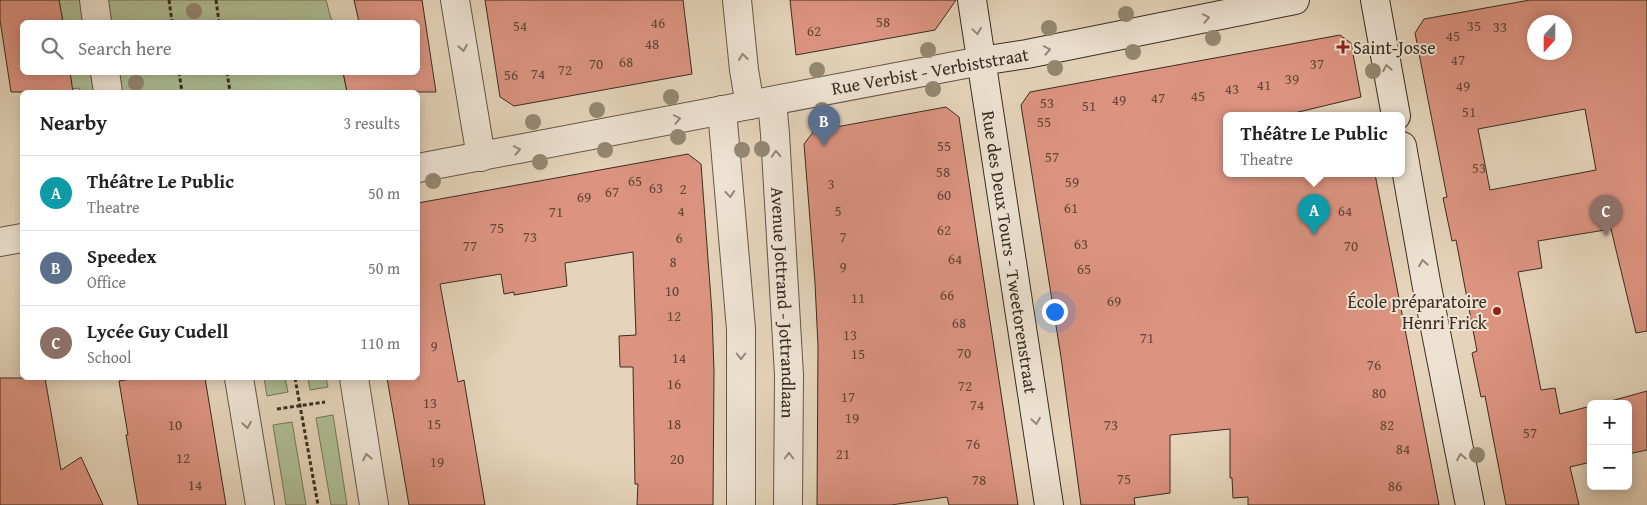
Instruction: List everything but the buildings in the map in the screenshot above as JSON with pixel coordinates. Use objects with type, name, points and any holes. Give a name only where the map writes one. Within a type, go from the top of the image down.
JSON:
[{"type":"street","points":[[94,0],[97,20]]},
{"type":"street","points":[[455,0],[480,157]]},
{"type":"street","name":"Avenue Jottrand - Jottrandlaan","points":[[737,0],[744,70],[775,134],[789,375],[788,505]]},
{"type":"street","name":"Rue des Deux Tours - Tweetorenstraat","points":[[972,0],[1049,505]]},
{"type":"street","name":"Rue Verbist - Verbiststraat","points":[[420,168],[981,61],[1027,54],[1295,0]]},
{"type":"street","points":[[1375,0],[1395,112]]},
{"type":"street","points":[[105,75],[108,90]]},
{"type":"street","points":[[722,110],[741,328],[742,505]]},
{"type":"street","points":[[1405,163],[1426,282],[1470,505]]},
{"type":"street","points":[[0,242],[20,238]]},
{"type":"street","points":[[238,380],[260,505]]},
{"type":"street","points":[[354,380],[374,505]]},
{"type":"path","points":[[169,0],[172,20]]},
{"type":"path","points":[[216,0],[219,20]]},
{"type":"path","points":[[179,75],[182,90]]},
{"type":"path","points":[[227,75],[230,90]]},
{"type":"path","points":[[295,380],[318,505]]},
{"type":"path","points":[[275,409],[324,402]]},
{"type":"green space","points":[[59,0],[83,0],[86,20],[63,20]]},
{"type":"green space","points":[[105,0],[326,0],[331,20],[108,20]]},
{"type":"green space","points":[[70,75],[94,75],[96,90],[72,89]]},
{"type":"green space","points":[[115,75],[343,75],[347,90],[118,90]]},
{"type":"green space","points":[[264,380],[285,380],[288,392],[267,396]]},
{"type":"green space","points":[[308,380],[326,380],[328,387],[310,390]]},
{"type":"green space","points":[[333,415],[347,505],[331,505],[316,418]]},
{"type":"green space","points":[[292,422],[306,505],[286,505],[273,425]]},
{"type":"place","name":"Saint-Josse","points":[[1343,47]]},
{"type":"place","name":"Speedex","points":[[824,146]]},
{"type":"place","name":"Théâtre Le Public","points":[[1314,235]]},
{"type":"place","name":"Lycée Guy Cudell","points":[[1606,236]]},
{"type":"place","name":"École préparatoire Henri Frick","points":[[1497,311]]}]
